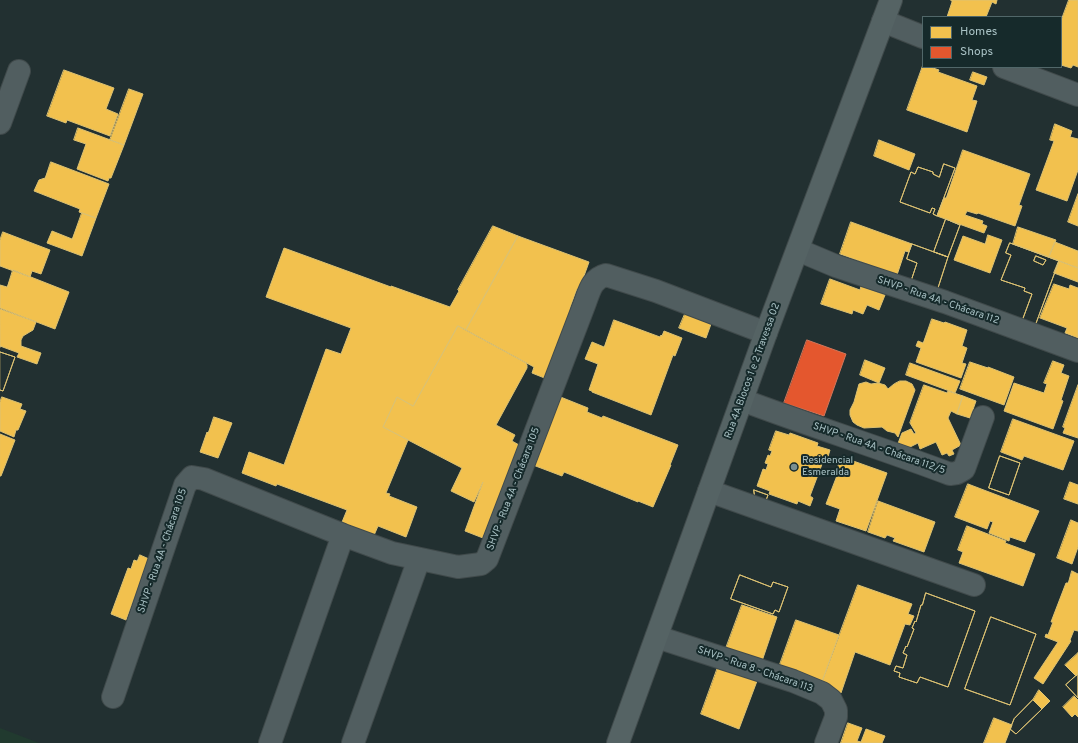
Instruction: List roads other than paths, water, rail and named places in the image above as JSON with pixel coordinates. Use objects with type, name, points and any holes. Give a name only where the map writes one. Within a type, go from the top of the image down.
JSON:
[{"type":"street","name":"Rua 4A Blocos 1 e 2 Travessa 02","points":[[618,743],[766,334],[891,0]]},
{"type":"street","points":[[883,21],[922,37]]},
{"type":"street","points":[[1007,68],[1078,94]]},
{"type":"street","points":[[0,123],[19,71]]},
{"type":"street","name":"SHVP - Rua 4A - Chácara 112","points":[[798,250],[836,266],[945,302],[1078,351]]},
{"type":"street","name":"SHVP - Rua 4A - Chácara 105","points":[[113,697],[185,485],[192,477],[204,479],[392,553],[458,568],[481,564],[488,559],[594,281],[599,277],[606,275],[643,287],[766,334]]},
{"type":"street","name":"SHVP - Rua 4A - Chácara 112/5","points":[[742,400],[781,415],[893,452],[950,474],[958,473],[964,469],[983,417]]},
{"type":"street","points":[[709,491],[974,585]]},
{"type":"street","points":[[270,743],[343,535]]},
{"type":"street","points":[[353,743],[419,559]]},
{"type":"street","name":"SHVP - Rua 8 - Chácara 113","points":[[657,637],[793,681],[822,693],[831,700],[836,710],[836,717],[826,743]]},
{"type":"place","name":"Residencial Esmeralda","points":[[794,467]]}]
